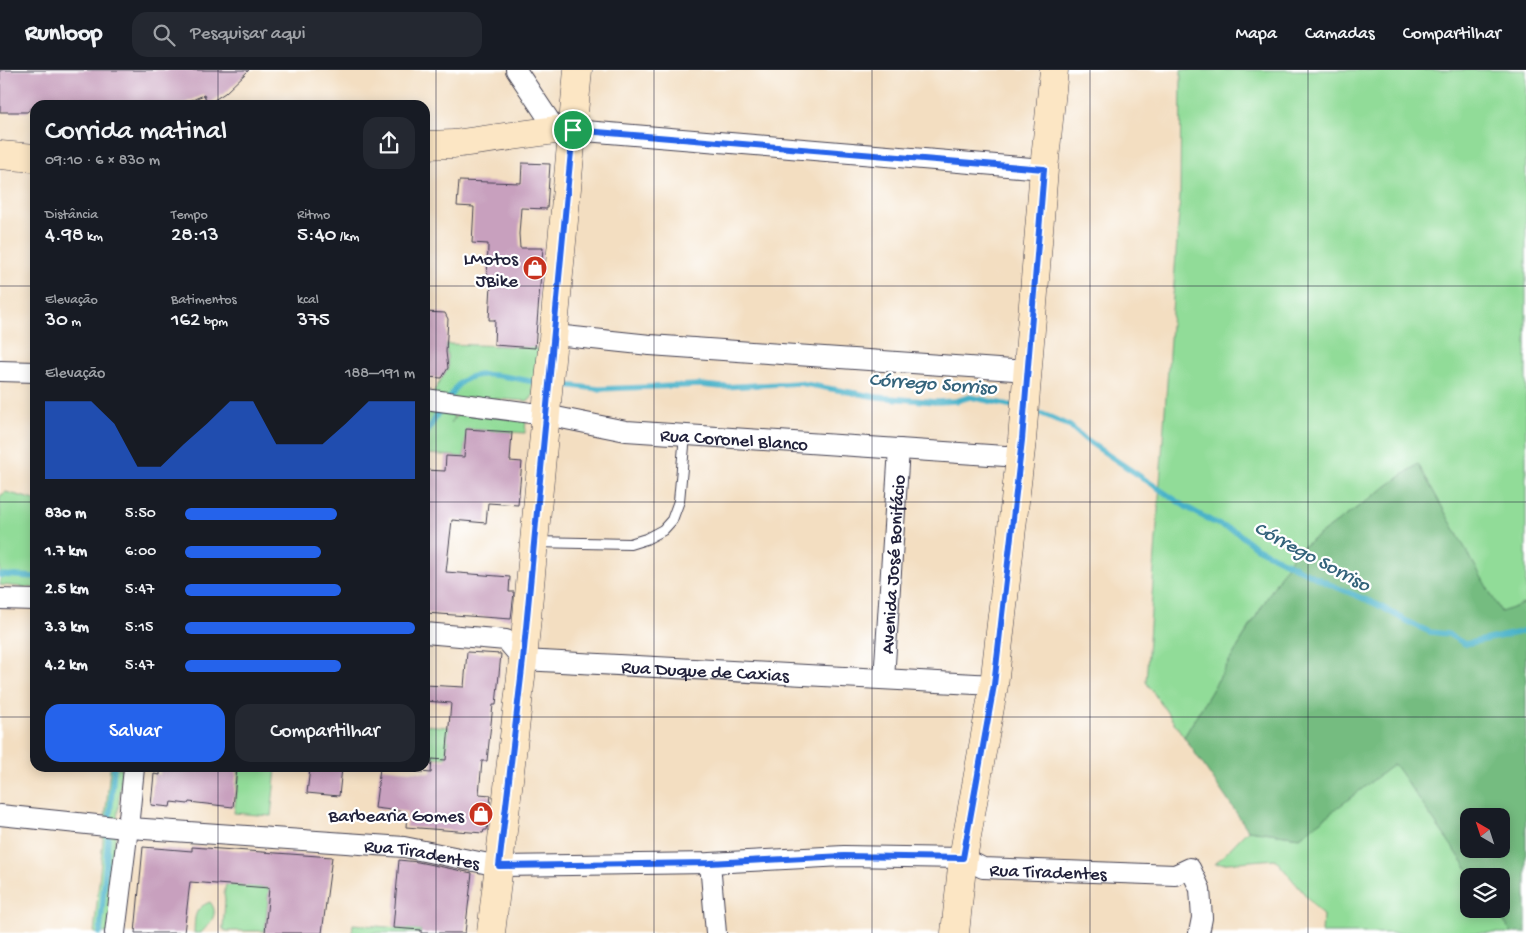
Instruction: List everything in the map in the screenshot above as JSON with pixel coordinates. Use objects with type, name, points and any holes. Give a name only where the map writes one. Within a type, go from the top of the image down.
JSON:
[{"type":"street","points":[[516,70],[565,130]]},
{"type":"street","points":[[491,933],[523,660],[553,348],[565,130],[578,70]]},
{"type":"street","points":[[955,933],[963,858],[994,685],[1021,448],[1054,70]]},
{"type":"street","points":[[430,145],[454,144],[565,130],[1044,169]]},
{"type":"street","points":[[0,156],[30,158]]},
{"type":"street","points":[[553,348],[660,346],[1026,382]]},
{"type":"street","points":[[0,371],[30,372]]},
{"type":"street","name":"Rua Coronel Blanco","points":[[430,400],[452,404],[547,409],[626,431],[899,450],[1021,448]]},
{"type":"street","name":"Avenida José Bonifácio","points":[[884,679],[899,450]]},
{"type":"street","points":[[0,599],[30,600]]},
{"type":"street","points":[[430,632],[506,640],[523,660]]},
{"type":"street","name":"Rua Duque de Caxias","points":[[523,660],[994,685]]},
{"type":"street","points":[[115,933],[116,827],[133,772]]},
{"type":"street","name":"Rua Tiradentes","points":[[0,815],[116,827],[404,848],[499,866],[710,863],[844,856],[963,858],[982,868],[1175,875],[1190,868],[1200,889],[1202,918],[1199,933]]},
{"type":"street","points":[[710,863],[716,933]]},
{"type":"lane","points":[[533,542],[630,544],[663,530],[672,520],[679,501],[685,435]]},
{"type":"green space","points":[[1181,70],[1526,70],[1526,603],[1501,613],[1418,464],[1294,553],[1184,737],[1146,682],[1180,197]]},
{"type":"green space","points":[[446,344],[535,347],[539,351],[532,390],[534,393],[531,399],[527,401],[470,397],[452,408],[454,416],[451,423],[458,414],[526,419],[525,433],[467,429],[464,457],[430,454],[430,398],[448,368]]},
{"type":"green space","points":[[1418,464],[1501,612],[1526,603],[1526,933],[1512,933],[1501,918],[1510,918],[1510,868],[1467,868],[1460,858],[1510,858],[1510,808],[1460,808],[1460,858],[1394,764],[1300,837],[1248,830],[1184,737],[1294,553]]},
{"type":"green space","points":[[6,492],[30,499],[30,588],[0,585],[0,496]]},
{"type":"green space","points":[[430,725],[449,727],[446,758],[430,757]]},
{"type":"green space","points":[[1394,763],[1467,868],[1460,868],[1460,918],[1501,918],[1512,933],[1322,933],[1323,916],[1275,859],[1215,864],[1248,830],[1300,837]]},
{"type":"green space","points":[[110,772],[122,772],[111,883],[110,933],[94,933]]},
{"type":"green space","points":[[239,772],[276,772],[271,816],[234,813]]},
{"type":"green space","points":[[226,884],[269,888],[265,931],[226,931],[223,929]]},
{"type":"green space","points":[[210,902],[214,911],[213,918],[201,933],[194,933],[196,914],[200,908]]},
{"type":"green space","points":[[353,924],[421,930],[421,933],[352,933]]},
{"type":"building","points":[[0,70],[249,70],[225,93],[214,100],[206,100],[204,95],[192,100],[30,100],[30,109],[27,112],[0,112]]},
{"type":"building","points":[[522,163],[550,164],[547,209],[521,208],[520,248],[543,248],[535,348],[494,345],[495,320],[489,320],[491,284],[487,284],[488,244],[472,243],[474,207],[457,206],[459,181],[521,183]]},
{"type":"building","points":[[430,312],[445,313],[448,319],[446,352],[448,368],[442,378],[430,377]]},
{"type":"building","points":[[466,429],[512,432],[510,461],[522,462],[518,505],[488,503],[486,523],[452,520],[446,572],[510,577],[509,592],[514,592],[511,619],[430,613],[430,470],[445,471],[446,456],[464,457]]},
{"type":"building","points":[[467,652],[501,654],[496,705],[493,705],[487,761],[482,761],[479,794],[491,795],[487,830],[484,830],[483,833],[406,827],[407,812],[375,808],[380,772],[431,773],[432,759],[446,760],[451,703],[430,701],[430,685],[464,687]]},
{"type":"building","points":[[160,772],[237,772],[233,807],[189,802],[188,804],[171,802],[170,807],[151,805],[154,774],[160,775]]},
{"type":"building","points":[[310,772],[342,772],[339,796],[307,793]]},
{"type":"building","points":[[143,847],[192,851],[192,847],[332,857],[322,933],[265,933],[269,888],[190,882],[184,933],[135,933]]},
{"type":"building","points":[[399,860],[472,873],[465,933],[421,933],[421,930],[393,928]]},
{"type":"waterway","name":"Córrego Sorriso","points":[[449,398],[461,382],[469,377],[478,375],[500,376],[542,383]]},
{"type":"waterway","name":"Córrego Sorriso","points":[[556,384],[599,389],[701,385],[722,387],[799,383],[877,397],[936,402],[956,401],[970,397],[1018,407]]},
{"type":"waterway","name":"Córrego Sorriso","points":[[430,427],[443,405]]},
{"type":"waterway","name":"Córrego Sorriso","points":[[1032,410],[1070,426],[1086,440],[1186,507],[1215,523],[1237,532],[1255,547],[1329,584],[1376,604],[1430,632],[1448,634],[1465,644],[1526,631]]},
{"type":"waterway","points":[[0,575],[30,577]]},
{"type":"waterway","name":"Córrego Sorriso","points":[[100,933],[114,772]]},
{"type":"place","name":"LMotos JBike","points":[[535,268]]},
{"type":"place","name":"Barbearia Gomes","points":[[481,814]]},
{"type":"route","points":[[573,130],[1044,169],[1022,440],[994,685],[963,858],[844,856],[710,863],[499,866],[523,660],[573,130]]}]
